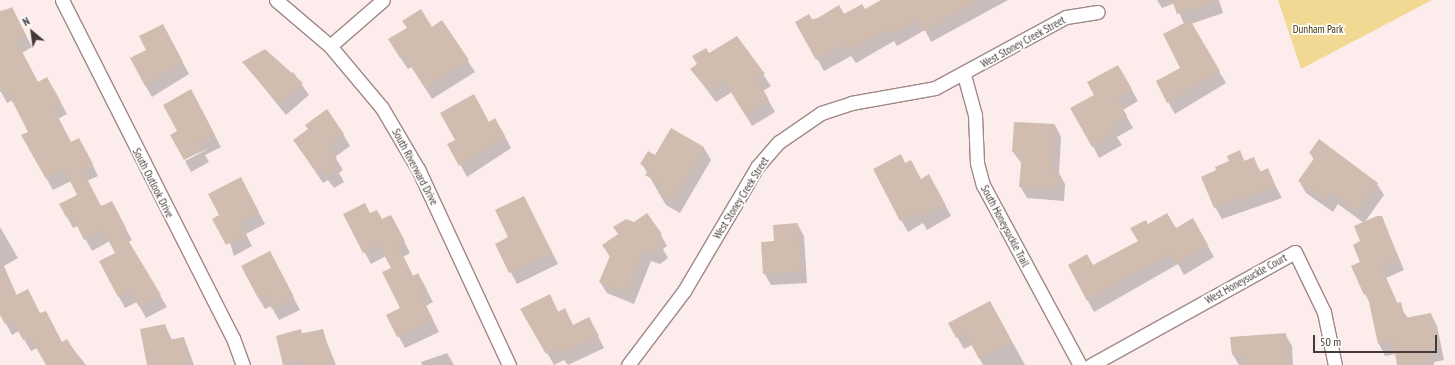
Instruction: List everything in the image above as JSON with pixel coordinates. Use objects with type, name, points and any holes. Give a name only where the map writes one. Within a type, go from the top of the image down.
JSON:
[{"type":"street","name":"South Outlook Drive","points":[[62,0],[236,344],[243,365]]},
{"type":"street","name":"South Riverward Drive","points":[[276,0],[330,46],[382,108],[418,169],[509,365]]},
{"type":"street","points":[[330,46],[383,0]]},
{"type":"street","name":"West Stoney Creek Street","points":[[628,365],[684,292],[757,167],[778,142],[821,113],[851,103],[935,88],[964,75],[1066,17],[1098,12]]},
{"type":"street","name":"South Honeysuckle Trail","points":[[964,75],[975,115],[977,163],[983,185],[1080,365]]},
{"type":"street","name":"West Honeysuckle Court","points":[[1092,365],[1295,252],[1324,312],[1336,365]]},
{"type":"green space","name":"Dunham Park","points":[[1278,0],[1432,0],[1301,69]]},
{"type":"building","points":[[881,0],[979,0],[924,31],[917,19],[889,35],[886,30],[848,52],[844,45],[816,60],[795,22],[809,14],[813,21],[839,5],[844,14],[862,4],[865,9]]},
{"type":"building","points":[[1172,0],[1212,0],[1213,3],[1177,14]]},
{"type":"building","points":[[12,7],[26,35],[16,40],[38,82],[47,77],[61,102],[53,107],[71,142],[79,138],[93,164],[82,169],[101,206],[112,201],[126,228],[122,230],[161,295],[139,307],[130,291],[118,297],[99,261],[115,253],[103,230],[84,240],[71,214],[66,217],[59,204],[77,195],[64,169],[46,179],[21,135],[28,132],[6,89],[0,92],[0,13]]},
{"type":"building","points":[[421,9],[432,27],[442,20],[469,60],[425,88],[404,56],[400,58],[388,39],[407,28],[402,21]]},
{"type":"building","points":[[1190,20],[1220,71],[1167,103],[1156,81],[1180,68],[1163,34]]},
{"type":"building","points":[[163,24],[183,62],[145,86],[130,58],[146,50],[139,36]]},
{"type":"building","points":[[737,36],[765,74],[757,79],[769,100],[745,115],[724,81],[709,91],[690,69],[697,64],[692,56],[706,48],[709,53]]},
{"type":"building","points":[[265,49],[303,83],[279,104],[242,62]]},
{"type":"building","points":[[1118,65],[1132,89],[1117,98],[1127,116],[1112,125],[1116,133],[1092,147],[1070,108],[1094,95],[1087,82]]},
{"type":"building","points":[[191,89],[215,135],[199,143],[203,150],[184,160],[170,135],[177,131],[163,105]]},
{"type":"building","points":[[474,94],[489,122],[495,118],[505,136],[459,166],[447,144],[455,140],[440,113]]},
{"type":"building","points":[[327,109],[344,134],[328,145],[337,158],[332,161],[338,169],[327,177],[321,169],[316,172],[293,140],[308,129],[305,125]]},
{"type":"building","points":[[1014,122],[1055,124],[1052,171],[1059,171],[1058,189],[1019,187],[1022,153],[1012,152]]},
{"type":"building","points":[[671,128],[704,147],[673,202],[658,193],[663,185],[645,175],[649,169],[640,164],[648,151],[655,155]]},
{"type":"building","points":[[1319,139],[1378,183],[1357,212],[1331,193],[1326,201],[1298,181],[1315,157],[1309,153]]},
{"type":"building","points":[[1240,150],[1244,161],[1254,157],[1260,172],[1268,168],[1276,187],[1214,208],[1201,177],[1216,170],[1215,167],[1229,161],[1227,156]]},
{"type":"building","points":[[901,154],[905,163],[911,160],[921,179],[929,174],[945,204],[919,218],[916,212],[900,221],[873,169]]},
{"type":"building","points":[[241,177],[259,212],[240,222],[246,234],[226,245],[212,219],[219,215],[208,194]]},
{"type":"building","points":[[524,196],[552,252],[509,273],[495,244],[508,237],[495,210]]},
{"type":"building","points":[[365,203],[370,213],[377,210],[382,219],[391,215],[405,241],[398,245],[413,276],[418,273],[427,290],[420,294],[433,320],[397,337],[386,315],[400,308],[382,272],[391,268],[379,245],[363,253],[343,214]]},
{"type":"building","points":[[647,213],[662,234],[656,238],[662,246],[653,253],[644,250],[627,293],[599,282],[610,256],[602,245],[618,234],[613,227],[626,219],[634,222]]},
{"type":"building","points":[[1167,213],[1176,228],[1193,218],[1208,245],[1176,264],[1170,253],[1087,301],[1068,265],[1087,254],[1093,265],[1138,241],[1130,228],[1146,220],[1148,224]]},
{"type":"building","points":[[1377,216],[1382,216],[1398,258],[1381,266],[1397,303],[1401,302],[1405,318],[1431,313],[1438,348],[1428,350],[1430,362],[1397,365],[1393,341],[1378,344],[1367,293],[1364,295],[1351,266],[1360,262],[1353,245],[1360,241],[1354,226]]},
{"type":"building","points":[[798,223],[801,271],[763,274],[761,242],[774,241],[773,225]]},
{"type":"building","points":[[270,251],[294,297],[272,309],[264,294],[258,298],[241,266]]},
{"type":"building","points":[[0,265],[16,295],[28,289],[40,313],[46,311],[62,342],[67,339],[83,365],[46,365],[30,337],[23,340],[12,320],[5,324],[0,315]]},
{"type":"building","points":[[550,294],[558,312],[565,308],[573,325],[589,317],[599,336],[560,354],[557,348],[546,354],[520,309]]},
{"type":"building","points":[[990,301],[1012,342],[979,359],[965,333],[956,338],[948,323]]},
{"type":"building","points":[[165,324],[169,340],[184,337],[189,365],[147,365],[140,329]]},
{"type":"building","points":[[301,329],[302,334],[323,329],[333,365],[305,365],[303,359],[283,365],[276,336]]},
{"type":"building","points":[[1286,333],[1288,365],[1244,365],[1244,354],[1232,355],[1230,337]]}]
